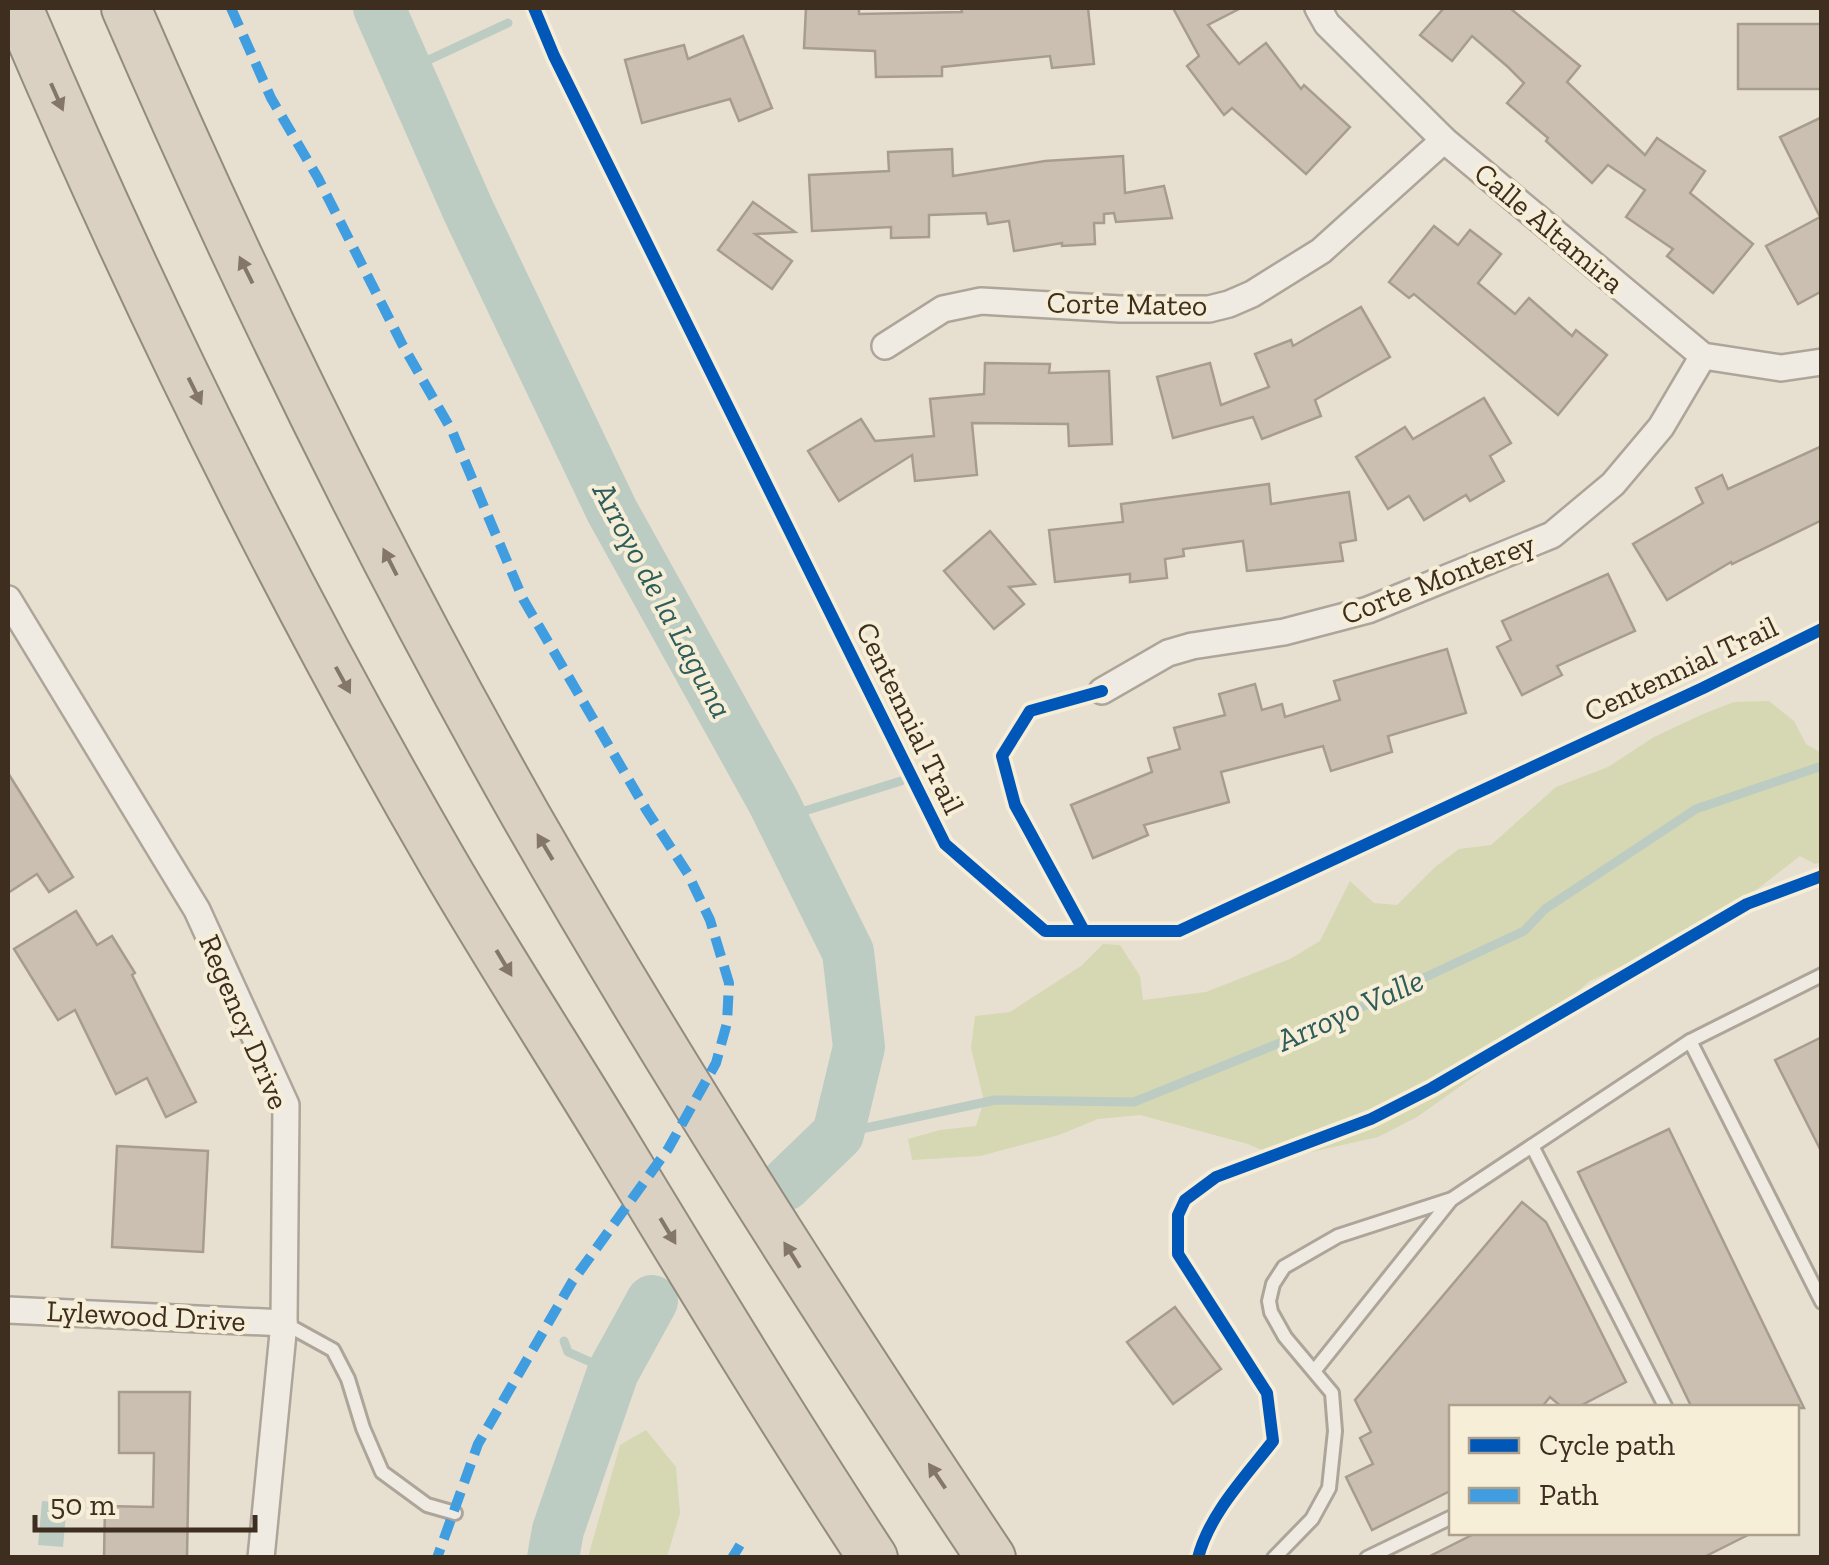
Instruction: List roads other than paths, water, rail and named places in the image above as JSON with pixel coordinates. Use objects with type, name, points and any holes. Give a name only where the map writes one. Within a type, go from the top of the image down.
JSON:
[{"type":"highway","points":[[18,8],[224,453],[442,860],[778,1414],[874,1558]]},
{"type":"highway","points":[[126,8],[238,254],[416,612],[526,815],[666,1052],[844,1338],[991,1558]]},
{"type":"street","name":"Calle Altamira","points":[[1318,8],[1327,24],[1444,140],[1703,356]]},
{"type":"street","name":"Corte Mateo","points":[[885,346],[942,309],[982,301],[1120,310],[1209,309],[1228,304],[1252,294],[1321,251],[1444,140]]},
{"type":"street","points":[[1703,356],[1781,368],[1822,362]]},
{"type":"street","name":"Corte Monterey","points":[[1102,691],[1168,653],[1284,632],[1368,610],[1552,534],[1613,484],[1660,427],[1703,356]]},
{"type":"street","name":"Regency Drive","points":[[8,599],[197,910],[286,1105],[284,1323],[262,1558]]},
{"type":"street","name":"Lylewood Drive","points":[[8,1310],[284,1323]]},
{"type":"lane","points":[[1274,1558],[1312,1520],[1328,1488],[1336,1411],[1332,1393],[1285,1337],[1271,1312],[1273,1284],[1284,1268],[1338,1236],[1452,1199],[1690,1041],[1822,975]]},
{"type":"lane","points":[[1690,1041],[1822,1302]]},
{"type":"lane","points":[[1532,1146],[1664,1405]]},
{"type":"lane","points":[[1315,1370],[1452,1199]]},
{"type":"lane","points":[[284,1323],[333,1350],[348,1378],[382,1472],[427,1505],[455,1513]]},
{"type":"lane","points":[[1367,1558],[1449,1518]]},
{"type":"waterway","name":"Arroyo de la Laguna","points":[[379,8],[469,212],[612,511],[773,801],[848,952],[859,1047],[838,1134],[785,1185]]},
{"type":"waterway","points":[[407,70],[508,23]]},
{"type":"waterway","name":"Arroyo Valle","points":[[838,1134],[995,1100],[1134,1102],[1319,1027],[1524,931],[1545,909],[1696,809],[1822,766]]},
{"type":"waterway","points":[[782,818],[901,781]]},
{"type":"waterway","name":"Arroyo de la Laguna","points":[[553,1558],[558,1530],[613,1372],[652,1301]]},
{"type":"waterway","points":[[564,1341],[568,1352],[613,1372]]}]
